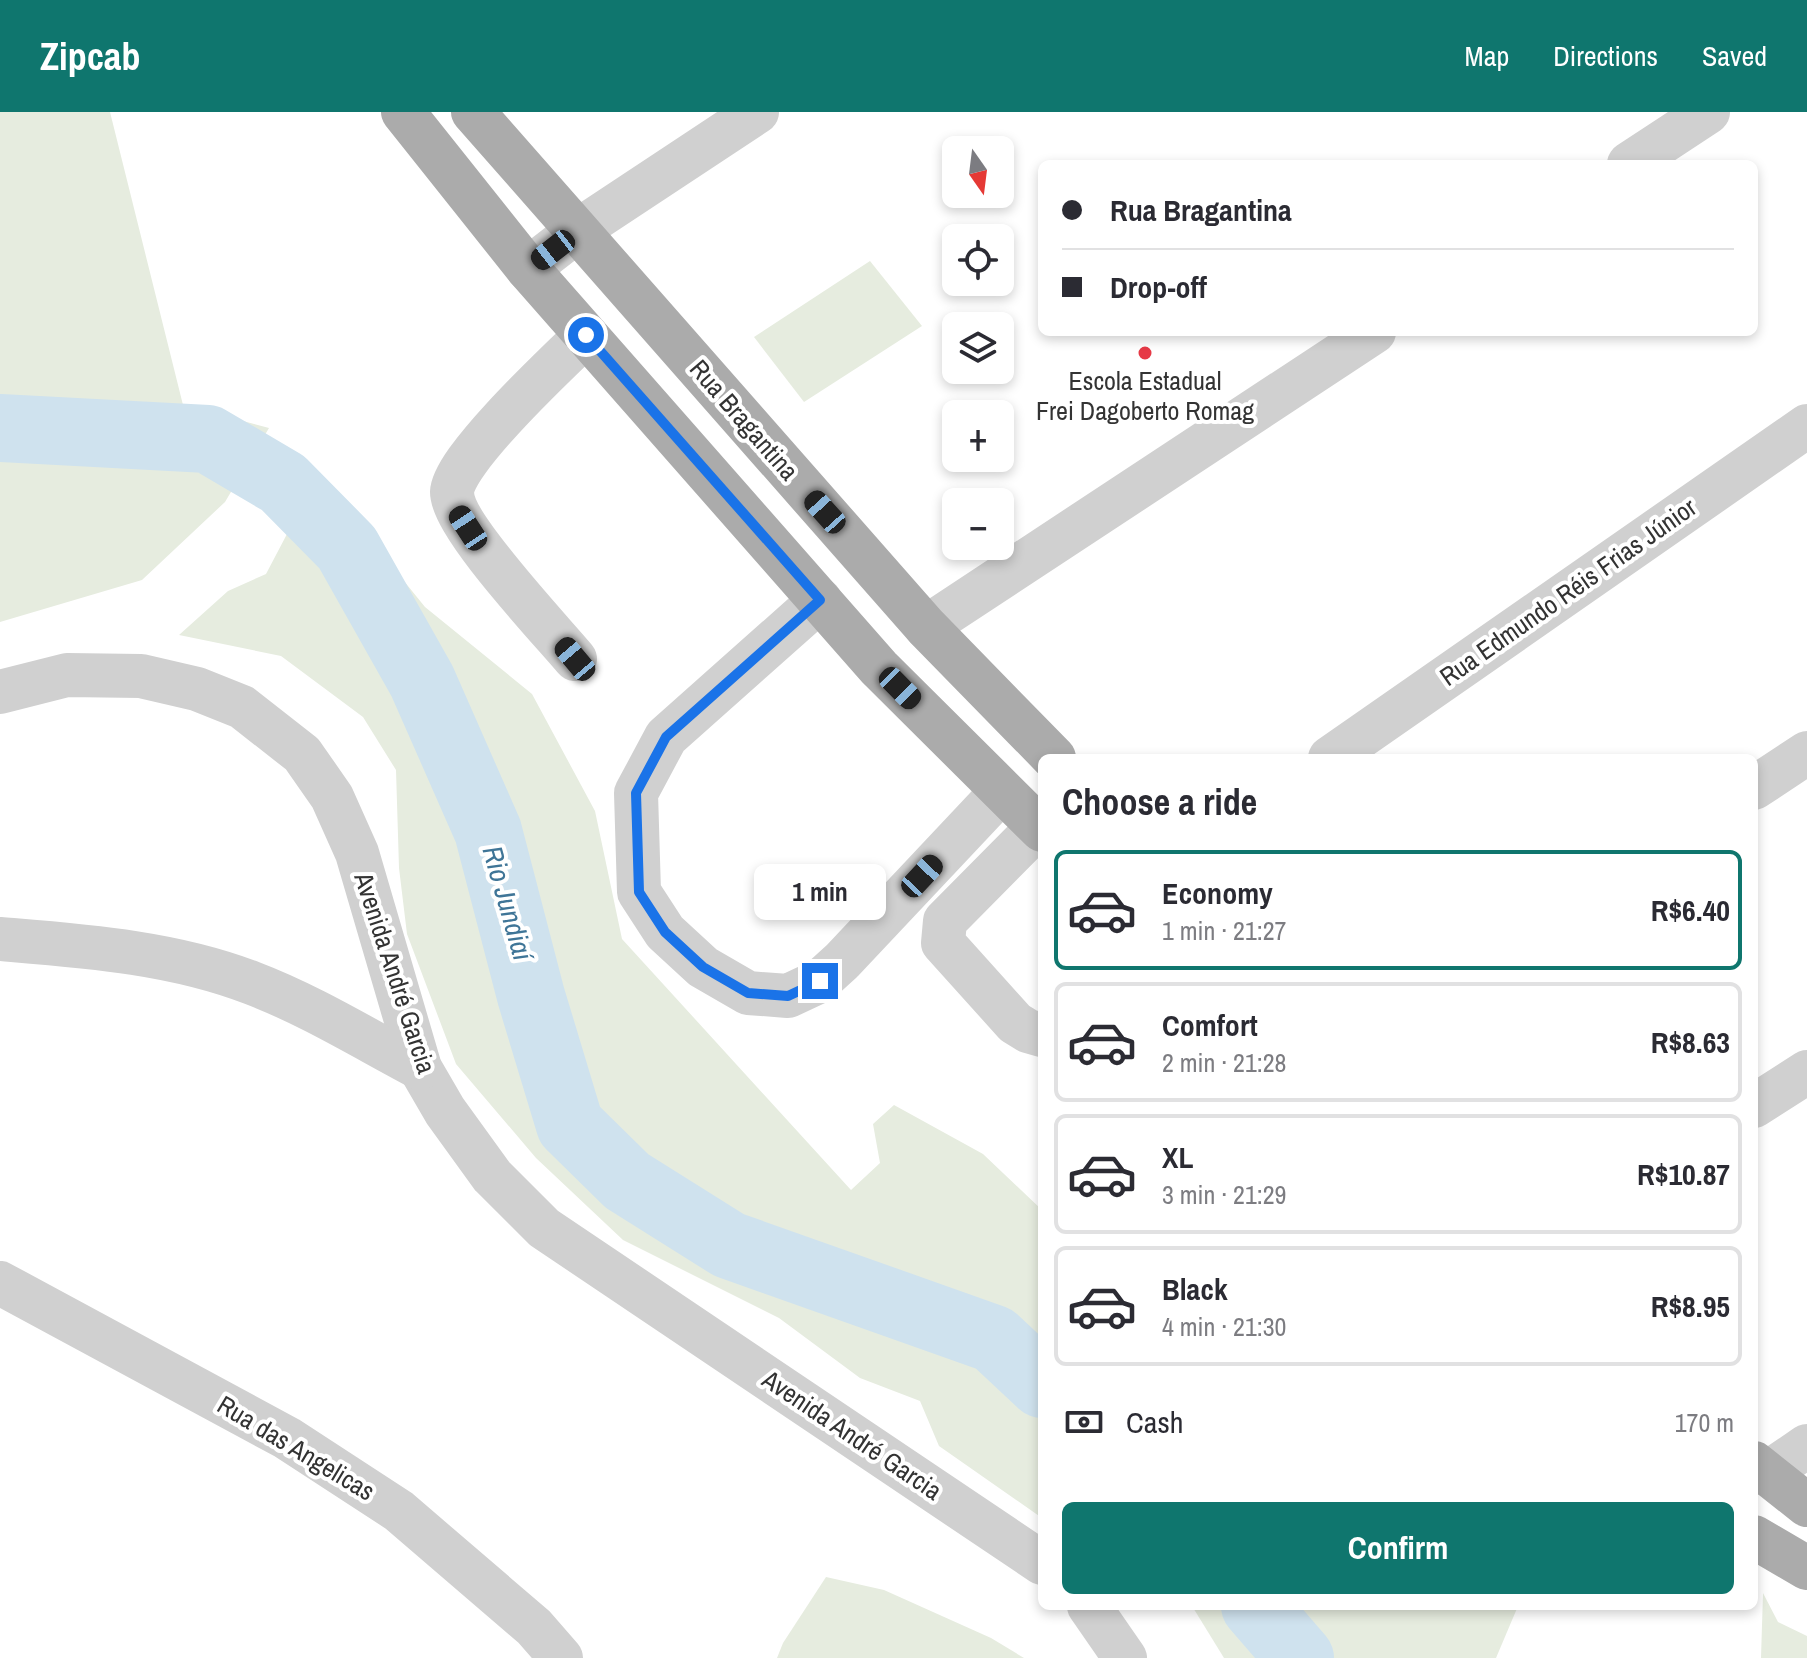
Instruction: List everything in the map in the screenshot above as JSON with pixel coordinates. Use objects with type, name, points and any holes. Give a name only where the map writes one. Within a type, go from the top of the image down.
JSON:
[{"type":"main road","points":[[403,112],[528,269],[879,668],[1038,826]]},
{"type":"main road","name":"Rua Bragantina","points":[[473,112],[926,627],[1050,754]]},
{"type":"main road","points":[[1760,1468],[1807,1505]]},
{"type":"main road","points":[[1759,1541],[1807,1568]]},
{"type":"main road","points":[[1759,1541],[1807,1587]]},
{"type":"street","points":[[528,269],[577,231],[757,112]]},
{"type":"street","points":[[1635,160],[1708,112]]},
{"type":"street","points":[[575,659],[478,543],[457,512],[452,491],[463,465],[539,381],[586,335]]},
{"type":"street","points":[[926,627],[1368,336]]},
{"type":"street","name":"Rua Edmundo Réis Frias Júnior","points":[[1336,754],[1807,426]]},
{"type":"street","points":[[820,600],[666,737],[636,793],[639,892],[665,932],[703,967],[748,993],[788,996],[820,981],[831,971],[1002,791]]},
{"type":"street","name":"Avenida André Garcia","points":[[0,692],[67,675],[141,676],[197,689],[242,707],[302,754],[332,797],[357,853],[420,1068],[445,1111],[492,1176],[544,1228],[1038,1560]]},
{"type":"street","points":[[1758,785],[1807,753]]},
{"type":"street","points":[[1038,830],[945,921],[943,943],[1015,1023],[1038,1034]]},
{"type":"street","points":[[0,939],[75,945],[164,958],[251,983],[420,1068]]},
{"type":"street","points":[[1758,1103],[1807,1072]]},
{"type":"street","name":"Rua das Angelicas","points":[[0,1283],[287,1438],[399,1511],[534,1627],[561,1658]]},
{"type":"street","points":[[1760,1468],[1807,1446]]},
{"type":"street","points":[[1092,1610],[1125,1658]]},
{"type":"shaded area","points":[[0,112],[110,112],[183,405],[269,428],[225,502],[142,580],[0,622]]},
{"type":"shaded area","points":[[870,261],[922,326],[804,402],[754,337]]},
{"type":"shaded area","points":[[318,475],[425,607],[532,694],[595,811],[622,939],[851,1190],[880,1163],[873,1124],[894,1105],[983,1154],[1038,1206],[1038,1515],[939,1446],[920,1401],[860,1378],[779,1318],[623,1240],[536,1158],[456,1064],[407,934],[399,868],[396,770],[363,717],[281,656],[179,635],[228,591],[266,574]]},
{"type":"shaded area","points":[[826,1577],[884,1590],[991,1638],[1024,1658],[777,1658],[783,1643]]},
{"type":"shaded area","points":[[1763,1593],[1778,1622],[1807,1636],[1807,1658],[1761,1658]]},
{"type":"shaded area","points":[[1194,1610],[1516,1610],[1496,1658],[1224,1658]]},
{"type":"waterway","name":"Rio Jundiaí","points":[[0,428],[208,439],[283,483],[347,548],[422,681],[488,831],[531,996],[570,1125],[627,1181],[729,1245],[994,1339],[1038,1380]]},
{"type":"waterway","name":"Rio Jundiaí","points":[[1258,1610],[1300,1658]]},
{"type":"place","name":"Escola Estadual Frei Dagoberto Romag","points":[[1145,353]]},
{"type":"route","points":[[586,335],[820,600],[666,737],[636,793],[639,892],[665,932],[703,967],[748,993],[788,996],[820,981]]}]
